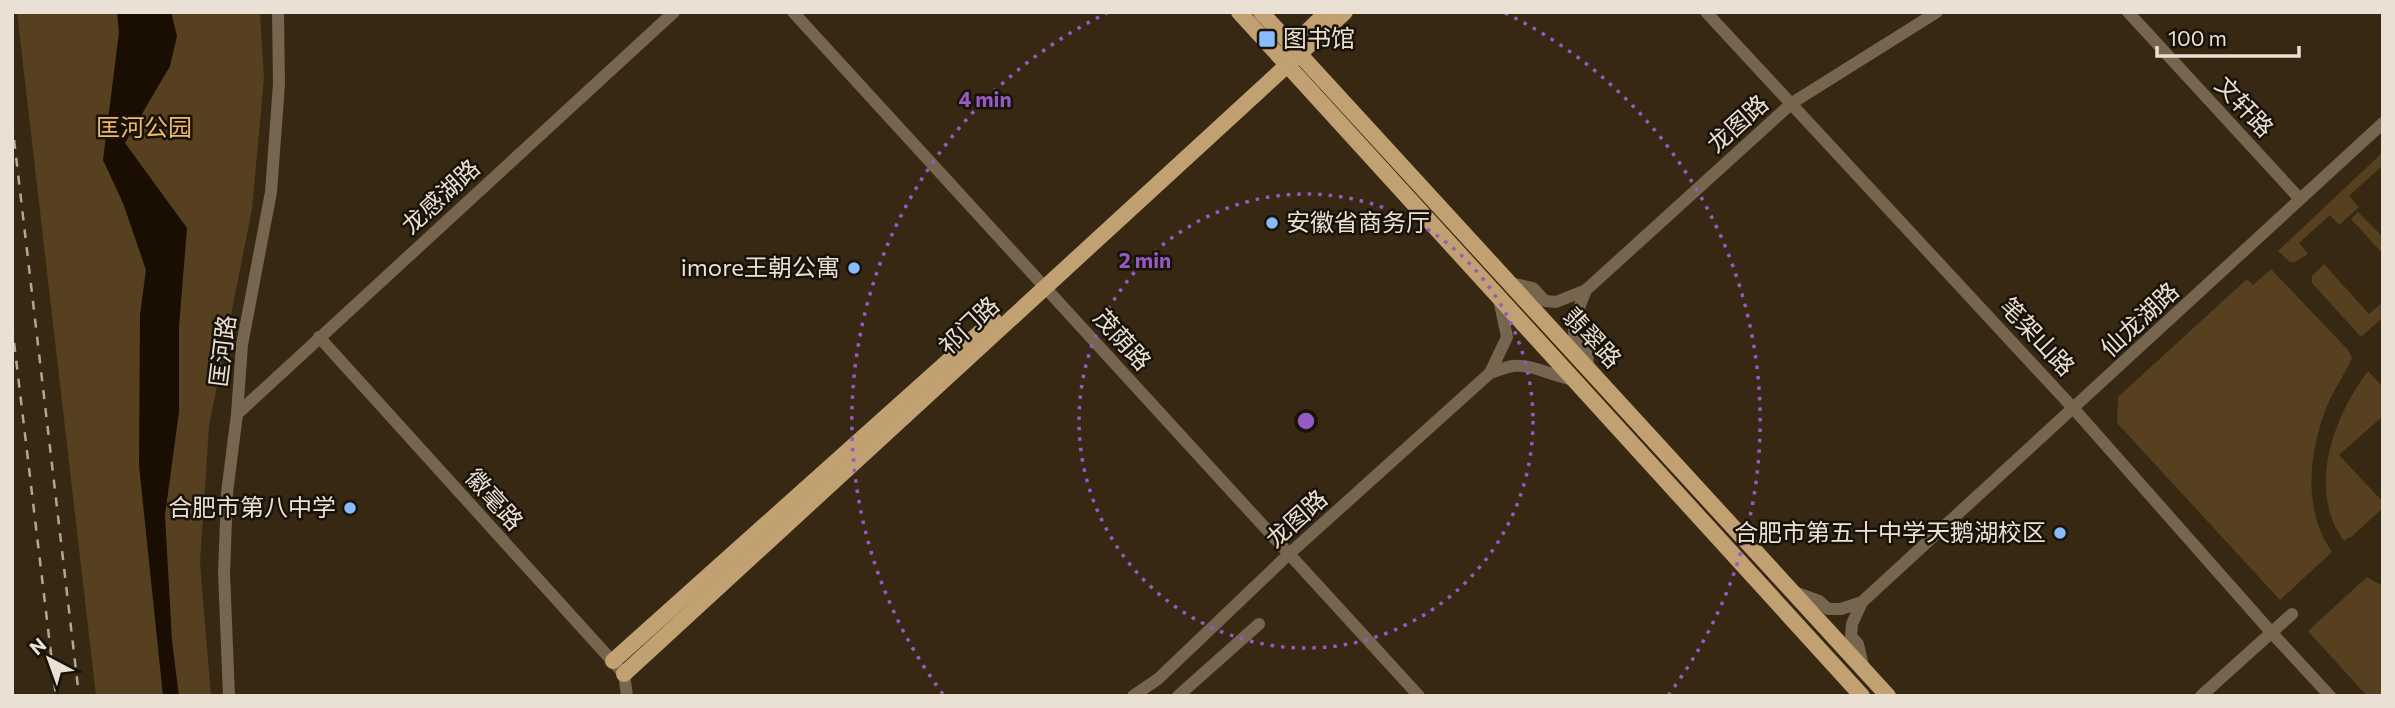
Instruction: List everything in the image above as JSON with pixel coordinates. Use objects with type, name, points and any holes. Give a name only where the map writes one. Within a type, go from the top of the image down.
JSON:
[{"type":"main road","name":"翡翠路","points":[[1239,12],[1290,56],[1510,283],[1888,696]]},
{"type":"main road","name":"翡翠路","points":[[1261,12],[1290,56],[1498,295],[1863,696]]},
{"type":"main road","name":"祁门路","points":[[1290,56],[1327,12]]},
{"type":"main road","name":"祁门路","points":[[625,674],[1042,283],[1290,56],[1345,12]]},
{"type":"main road","name":"祁门路","points":[[612,661],[1042,283]]},
{"type":"street","name":"匡河路","points":[[229,696],[224,573],[227,493],[242,345],[271,192],[279,84],[278,12]]},
{"type":"street","name":"龙感湖路","points":[[237,414],[674,12]]},
{"type":"street","name":"茂荫路","points":[[793,12],[1419,696]]},
{"type":"street","name":"笔架山路","points":[[1706,12],[2074,409],[2330,696]]},
{"type":"street","name":"龙图路","points":[[1586,290],[1792,103],[1937,12]]},
{"type":"street","name":"文轩路","points":[[2128,12],[2300,199]]},
{"type":"street","name":"仙龙湖路","points":[[1862,602],[2383,123]]},
{"type":"street","points":[[1510,283],[1533,288],[1545,301],[1556,302],[1586,290]]},
{"type":"street","points":[[1586,290],[1575,318],[1574,333],[1587,348],[1588,367]]},
{"type":"street","points":[[1490,373],[1507,337],[1498,295]]},
{"type":"street","name":"徽毫路","points":[[319,337],[625,674]]},
{"type":"street","points":[[1490,373],[1512,366],[1534,367],[1557,377],[1575,380]]},
{"type":"street","name":"龙图路","points":[[1133,696],[1158,679],[1289,554],[1490,373]]},
{"type":"street","points":[[1793,591],[1819,600],[1828,609],[1841,609],[1862,602]]},
{"type":"street","points":[[1862,602],[1852,624],[1851,636],[1857,644],[1864,670]]},
{"type":"street","points":[[2201,696],[2292,614]]},
{"type":"street","points":[[1178,696],[1259,624]]},
{"type":"street","points":[[625,674],[627,696]]},
{"type":"green space","name":"匡河公园","points":[[17,12],[260,12],[264,79],[252,209],[209,426],[200,562],[211,696],[96,696]]},
{"type":"green space","points":[[2383,152],[2383,165],[2349,196],[2359,207],[2339,225],[2330,215],[2299,243],[2308,254],[2295,262],[2290,262],[2278,251]]},
{"type":"green space","points":[[2358,212],[2383,237],[2383,254],[2351,219]]},
{"type":"green space","points":[[2324,264],[2369,314],[2383,302],[2383,317],[2361,337],[2312,283],[2312,276]]},
{"type":"green space","points":[[2271,269],[2348,350],[2352,358],[2327,406],[2313,461],[2312,499],[2322,535],[2332,552],[2280,600],[2117,423],[2118,397],[2247,279],[2253,285]]},
{"type":"green space","points":[[2368,371],[2383,387],[2383,416],[2339,455],[2383,502],[2383,508],[2344,541],[2333,521],[2327,499],[2329,453],[2345,409]]},
{"type":"green space","points":[[2367,577],[2383,586],[2383,696],[2367,696],[2308,631]]},
{"type":"shaded area","points":[[117,12],[171,12],[177,36],[170,66],[125,143],[187,228],[179,327],[179,412],[165,515],[172,641],[179,696],[163,696],[139,465],[140,315],[146,270],[123,203],[103,160],[119,32]]},
{"type":"railway","points":[[12,122],[79,696]]},
{"type":"railway","points":[[12,325],[56,696]]},
{"type":"place","name":"图书馆","points":[[1267,39]]},
{"type":"place","name":"安徽省商务厅","points":[[1272,223]]},
{"type":"place","name":"imore王朝公寓","points":[[854,268]]},
{"type":"place","name":"合肥市第八中学","points":[[350,508]]},
{"type":"place","name":"合肥市第五十中学天鹅湖校区","points":[[2060,533]]}]
